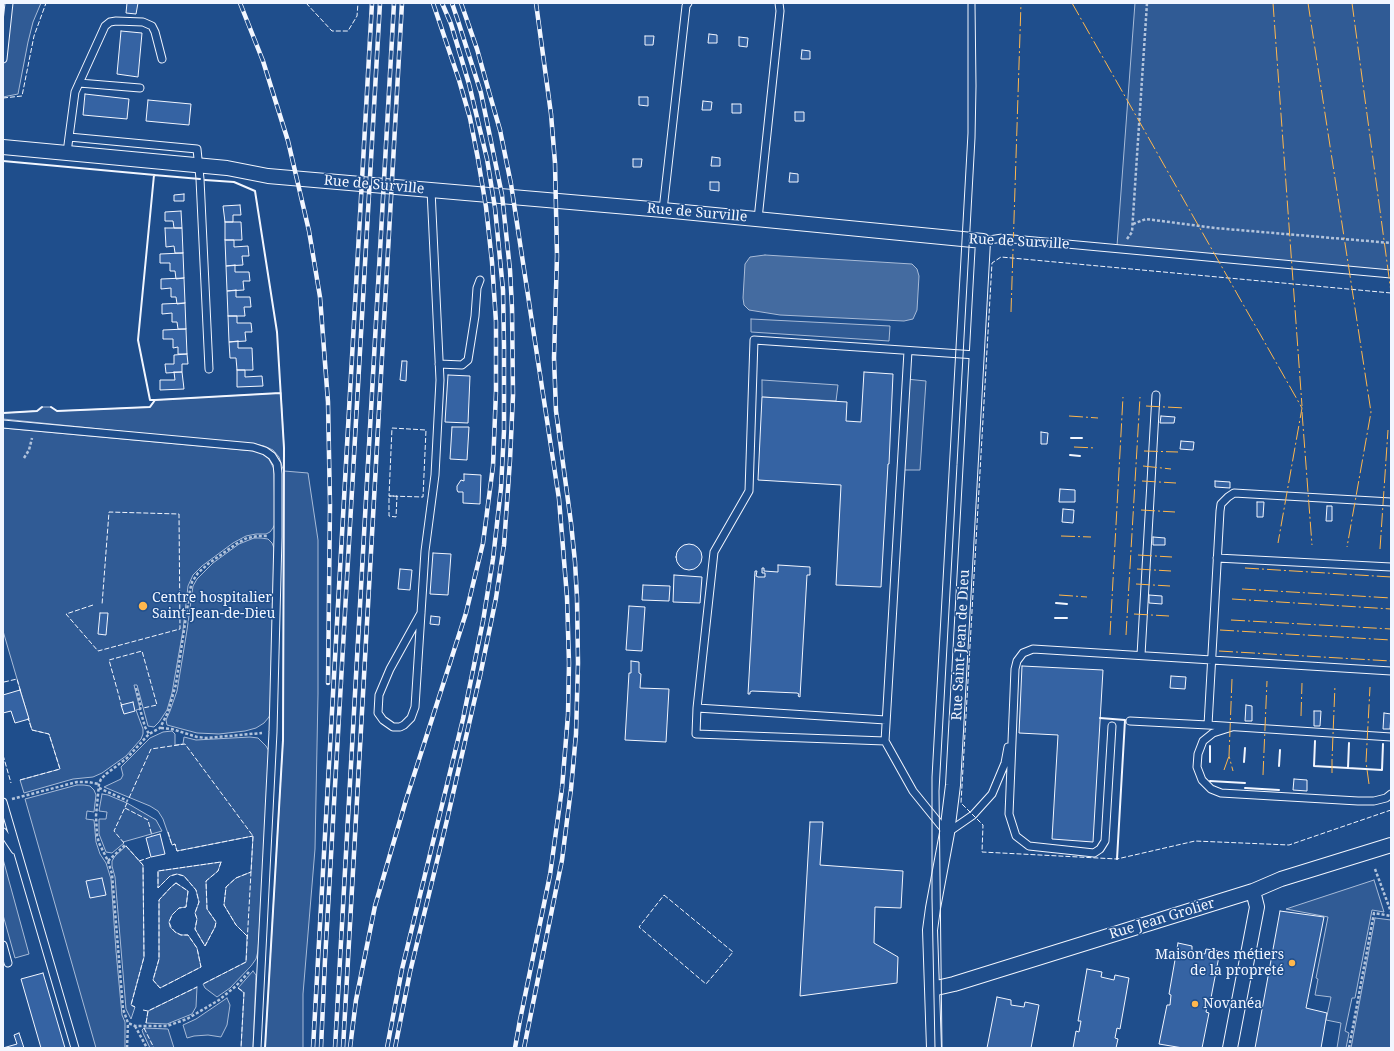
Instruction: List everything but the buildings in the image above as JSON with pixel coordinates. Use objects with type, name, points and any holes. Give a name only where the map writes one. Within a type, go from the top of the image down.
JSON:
[{"type":"street","name":"Rue de Surville","points":[[3,147],[226,168],[268,176],[663,210],[983,241]]},
{"type":"street","name":"Rue Saint-Jean de Dieu","points":[[934,1048],[930,930],[947,833],[953,785],[983,241]]},
{"type":"street","name":"Rue Jean Grolier","points":[[932,989],[954,984],[1253,891],[1281,879],[1391,845]]},
{"type":"street","points":[[1230,1048],[1257,907],[1253,891]]},
{"type":"lane","points":[[3,59],[9,3]]},
{"type":"lane","points":[[663,210],[686,6],[688,3]]},
{"type":"lane","points":[[758,219],[780,11],[779,3]]},
{"type":"lane","points":[[67,153],[75,92],[105,26],[110,22],[116,21],[143,22],[152,26],[162,59]]},
{"type":"lane","points":[[79,83],[140,88]]},
{"type":"lane","points":[[69,136],[197,149],[210,369]]},
{"type":"lane","points":[[421,613],[390,669],[379,695],[378,713],[383,720],[393,727],[400,727],[404,725],[411,718],[415,707],[425,551],[435,475],[440,380],[431,190]]},
{"type":"lane","name":"Rue de Surville","points":[[983,241],[1002,238],[1391,274]]},
{"type":"lane","points":[[439,364],[462,365],[468,360],[475,316],[477,288],[480,280]]},
{"type":"lane","points":[[885,741],[696,734],[697,708],[714,552],[749,491],[754,340],[976,355]]},
{"type":"lane","points":[[908,351],[885,741],[913,791],[947,833],[973,815],[992,794],[1005,762],[1012,728]]},
{"type":"lane","points":[[1141,655],[1156,395]]},
{"type":"lane","points":[[3,424],[253,447],[265,451],[272,456],[277,464],[278,536],[273,732],[257,1048]]},
{"type":"lane","points":[[1208,725],[1221,504],[1234,493],[1391,502]]},
{"type":"lane","points":[[1217,558],[1391,567]]},
{"type":"lane","points":[[1112,726],[1105,841],[1100,849],[1094,852],[1029,846],[1016,836],[1009,814],[1012,728],[1015,669],[1017,661],[1023,653],[1033,649],[1391,670]]},
{"type":"lane","points":[[697,708],[886,720]]},
{"type":"lane","points":[[1130,721],[1391,737]]},
{"type":"lane","points":[[1232,727],[1213,733],[1203,741],[1198,754],[1197,767],[1202,780],[1212,789],[1221,793],[1358,801],[1374,801],[1386,798],[1391,794]]},
{"type":"lane","points":[[3,801],[76,1048]]},
{"type":"lane","points":[[3,832],[20,856]]},
{"type":"lane","points":[[3,945],[8,963]]},
{"type":"path","points":[[1147,3],[1133,224],[1146,219],[1215,228],[1391,242]]},
{"type":"path","points":[[24,458],[29,450],[33,427]]},
{"type":"path","points":[[160,728],[172,703],[192,582],[198,573],[208,564],[247,538],[258,536],[278,536]]},
{"type":"path","points":[[136,688],[141,707],[140,709],[148,734]]},
{"type":"path","points":[[127,1048],[128,1023],[123,1009],[112,874],[97,835],[96,816],[101,779],[127,758],[148,734],[160,728],[172,729],[197,737],[206,738],[273,732]]},
{"type":"path","points":[[3,801],[76,782],[88,782],[128,800]]},
{"type":"path","points":[[108,861],[125,844]]},
{"type":"path","points":[[1375,869],[1391,912]]},
{"type":"path","points":[[1348,1048],[1374,913],[1391,916]]},
{"type":"path","points":[[128,1023],[135,1026],[167,1026],[188,1019],[236,986],[261,959]]},
{"type":"path","points":[[135,1026],[147,1048]]},
{"type":"shaded area","points":[[3,3],[41,3],[33,22],[18,94],[3,97]]},
{"type":"shaded area","points":[[1135,3],[1391,3],[1391,271],[1117,246]]},
{"type":"shaded area","points":[[765,255],[912,264],[917,269],[919,276],[917,310],[913,319],[904,321],[780,315],[749,310],[744,305],[743,298],[745,264],[750,257]]},
{"type":"shaded area","points":[[751,319],[890,326],[889,341],[751,332]]},
{"type":"shaded area","points":[[906,379],[926,381],[920,470],[901,470]]},
{"type":"shaded area","points":[[762,380],[838,385],[836,401],[762,397]]},
{"type":"shaded area","points":[[281,393],[284,471],[308,473],[318,540],[318,694],[315,849],[303,994],[303,1048],[265,1048],[283,740],[284,472],[279,457],[273,450],[255,444],[3,419],[3,413],[37,411],[42,407],[51,407],[57,411],[149,407],[155,400]]},
{"type":"shaded area","points":[[3,428],[262,452],[268,457],[274,469],[275,524],[273,528],[266,534],[246,536],[233,543],[202,566],[193,575],[188,586],[183,630],[172,693],[167,710],[159,722],[154,727],[148,726],[137,685],[134,685],[140,709],[136,710],[143,729],[143,734],[141,739],[126,756],[102,773],[93,777],[73,779],[24,793],[20,780],[60,769],[49,734],[32,730],[3,631]]},
{"type":"shaded area","points":[[254,538],[268,539],[274,548],[273,705],[269,717],[264,723],[256,728],[245,731],[219,734],[197,733],[167,725],[166,720],[177,691],[193,586],[197,579],[213,563],[239,544]]},
{"type":"shaded area","points":[[172,731],[175,734],[175,745],[183,744],[184,737],[196,740],[250,737],[258,738],[266,746],[270,753],[258,951],[256,959],[251,966],[230,988],[217,997],[205,988],[203,984],[246,962],[247,936],[236,925],[224,905],[226,887],[236,878],[251,872],[253,836],[177,851],[175,844],[172,845],[163,819],[158,811],[150,806],[104,787],[121,779],[123,775],[121,767],[150,738],[163,732]]},
{"type":"shaded area","points":[[77,785],[90,786],[96,795],[94,812],[87,811],[86,819],[94,820],[96,842],[100,854],[106,863],[111,879],[122,1015],[125,1022],[125,1048],[96,1048],[25,799]]},
{"type":"shaded area","points":[[102,794],[127,803],[156,820],[162,831],[123,842],[124,843],[112,853],[106,852],[99,834],[99,819],[106,819],[107,812],[99,811]]},
{"type":"shaded area","points":[[126,846],[143,865],[144,957],[131,1005],[135,1007],[131,1019],[126,1009],[115,877],[112,866],[112,861],[115,856]]},
{"type":"shaded area","points":[[3,859],[29,954],[15,958],[3,915]]},
{"type":"shaded area","points":[[221,862],[218,871],[206,881],[207,909],[216,922],[205,946],[195,929],[197,919],[195,913],[199,902],[196,890],[184,876],[177,874],[170,876],[158,888],[158,871]]},
{"type":"shaded area","points":[[1374,880],[1384,912],[1372,910],[1355,998],[1352,998],[1345,1031],[1349,1033],[1346,1048],[1337,1048],[1341,1023],[1326,1020],[1331,997],[1315,995],[1318,979],[1316,978],[1328,917],[1286,909]]},
{"type":"shaded area","points":[[176,883],[188,891],[186,907],[179,908],[172,915],[169,922],[170,927],[181,935],[188,935],[197,948],[201,967],[160,988],[153,980],[159,959],[159,900]]},
{"type":"shaded area","points":[[1375,918],[1391,920],[1391,1048],[1351,1048]]},
{"type":"shaded area","points":[[253,971],[256,975],[253,1048],[241,1048],[244,993],[238,988]]},
{"type":"shaded area","points":[[197,987],[196,1007],[192,1014],[167,1024],[146,1023],[148,1011]]},
{"type":"shaded area","points":[[227,998],[230,1005],[227,1025],[221,1037],[208,1035],[187,1038],[183,1025],[196,1019]]},
{"type":"shaded area","points":[[144,1028],[168,1029],[174,1048],[150,1048],[142,1030]]},
{"type":"tram line","points":[[935,1048],[932,898],[932,777],[968,133],[968,3]]},
{"type":"tram line","points":[[942,1048],[939,791],[975,138],[975,3]]},
{"type":"railway","points":[[240,3],[263,61],[288,141],[309,231],[320,297],[328,402],[330,505],[328,683]]},
{"type":"railway","points":[[313,1048],[372,3]]},
{"type":"railway","points":[[321,1048],[380,3]]},
{"type":"railway","points":[[335,1048],[394,3]]},
{"type":"railway","points":[[343,1048],[402,3]]},
{"type":"railway","points":[[350,1048],[356,1000],[375,906],[406,800],[466,613],[483,543],[493,466],[496,391],[496,322],[492,262],[486,207],[470,118],[433,3]]},
{"type":"railway","points":[[387,1048],[402,969],[463,719],[483,621],[493,559],[501,488],[504,431],[503,290],[495,208],[487,159],[469,84],[451,24],[442,3]]},
{"type":"railway","points":[[395,1048],[410,972],[447,820],[496,598],[504,545],[510,460],[513,395],[512,308],[510,270],[502,195],[481,93],[452,3]]},
{"type":"railway","points":[[461,3],[477,49],[500,130],[511,184],[559,499],[567,597],[569,663],[568,715],[562,788],[550,875],[515,1048]]},
{"type":"railway","points":[[524,1048],[562,860],[576,734],[578,663],[575,562],[556,411],[554,358],[557,256],[555,163],[551,114],[536,3]]},
{"type":"fence","points":[[3,98],[22,96],[34,36],[46,3]]},
{"type":"fence","points":[[306,3],[332,31],[348,31],[357,16],[358,3]]},
{"type":"fence","points":[[1391,293],[1001,257],[992,263],[961,803],[983,825],[982,852],[1117,859],[1195,841],[1289,845],[1391,810]]},
{"type":"fence","points":[[392,428],[426,430],[423,497],[389,496],[392,428]]},
{"type":"fence","points":[[389,496],[397,496],[396,517],[389,516],[389,496]]},
{"type":"fence","points":[[93,605],[66,614],[98,651],[180,629],[179,514],[109,512],[102,605]]},
{"type":"fence","points":[[122,707],[109,660],[142,651],[157,705],[143,708]]},
{"type":"fence","points":[[4,682],[17,679],[21,693]]},
{"type":"fence","points":[[20,780],[60,769],[49,734],[32,730],[28,718]]},
{"type":"fence","points":[[129,798],[151,749],[185,744],[253,836],[246,962],[203,984]]},
{"type":"fence","points":[[3,755],[11,783]]},
{"type":"fence","points":[[124,843],[114,831],[127,803]]},
{"type":"fence","points":[[125,808],[148,820],[152,836]]},
{"type":"fence","points":[[168,832],[172,845],[175,844],[177,851],[253,836]]},
{"type":"fence","points":[[126,846],[143,865],[144,957],[131,1005],[135,1007]]},
{"type":"fence","points":[[139,861],[151,857]]},
{"type":"fence","points":[[221,862],[218,871],[206,881],[207,909],[216,922],[205,946],[195,929],[197,919],[195,913],[199,902],[196,890],[184,876],[177,874],[170,876],[158,888],[158,871],[221,862]]},
{"type":"fence","points":[[247,936],[236,925],[224,905],[226,887],[236,878],[251,872]]},
{"type":"fence","points":[[176,883],[188,891],[186,907],[179,908],[172,915],[169,922],[175,932],[181,935],[188,935],[197,948],[201,967],[160,988],[153,980],[159,959],[159,900],[176,883]]},
{"type":"fence","points":[[664,895],[733,952],[706,984],[639,927],[664,895]]},
{"type":"fence","points":[[143,1010],[148,1011],[197,987]]},
{"type":"fence","points":[[238,988],[244,992],[241,1048]]},
{"type":"fence","points":[[146,1023],[148,1011]]},
{"type":"fence","points":[[144,1028],[154,1048]]},
{"type":"wall","points":[[3,161],[155,175]]},
{"type":"wall","points":[[155,400],[150,400],[138,340],[154,175],[200,179]]},
{"type":"wall","points":[[205,180],[234,182],[255,191],[277,332],[284,448],[283,740],[265,1048]]},
{"type":"wall","points":[[51,407],[57,411],[150,407],[155,400],[280,393]]},
{"type":"wall","points":[[3,413],[37,411],[42,407]]},
{"type":"wall","points":[[1071,438],[1082,438]]},
{"type":"wall","points":[[1070,455],[1080,456]]},
{"type":"wall","points":[[1056,603],[1067,604]]},
{"type":"wall","points":[[1055,618],[1067,618]]},
{"type":"wall","points":[[1100,718],[1125,720],[1117,859]]},
{"type":"wall","points":[[1315,741],[1314,766],[1382,770],[1383,744]]},
{"type":"wall","points":[[1348,768],[1349,743]]},
{"type":"wall","points":[[1210,746],[1210,762]]},
{"type":"wall","points":[[1244,762],[1245,748]]},
{"type":"wall","points":[[1279,766],[1280,750]]},
{"type":"wall","points":[[1210,781],[1245,783]]},
{"type":"wall","points":[[1245,788],[1279,790]]},
{"type":"power","points":[[1011,312],[1021,3]]},
{"type":"power","points":[[1072,3],[1302,408],[1278,543]]},
{"type":"power","points":[[1273,3],[1302,406]]},
{"type":"power","points":[[1308,3],[1371,412],[1347,547]]},
{"type":"power","points":[[1352,3],[1391,292]]},
{"type":"power","points":[[1110,635],[1123,397]]},
{"type":"power","points":[[1126,635],[1140,397]]},
{"type":"power","points":[[1146,406],[1185,408]]},
{"type":"power","points":[[1302,412],[1312,545]]},
{"type":"power","points":[[1069,416],[1098,418]]},
{"type":"power","points":[[1380,549],[1388,430]]},
{"type":"power","points":[[1074,447],[1096,448]]},
{"type":"power","points":[[1144,451],[1178,452]]},
{"type":"power","points":[[1143,466],[1171,469]]},
{"type":"power","points":[[1142,481],[1176,483]]},
{"type":"power","points":[[1141,510],[1175,512]]},
{"type":"power","points":[[1061,536],[1091,537]]},
{"type":"power","points":[[1138,555],[1172,557]]},
{"type":"power","points":[[1245,568],[1391,577]]},
{"type":"power","points":[[1137,569],[1171,571]]},
{"type":"power","points":[[1136,584],[1170,586]]},
{"type":"power","points":[[1242,589],[1391,598]]},
{"type":"power","points":[[1059,595],[1087,597]]},
{"type":"power","points":[[1232,599],[1391,609]]},
{"type":"power","points":[[1134,614],[1169,616]]},
{"type":"power","points":[[1231,620],[1391,629]]},
{"type":"power","points":[[1220,630],[1391,640]]},
{"type":"power","points":[[1219,651],[1391,661]]},
{"type":"power","points":[[1232,679],[1229,756],[1233,771]]},
{"type":"power","points":[[1263,775],[1267,681]]},
{"type":"power","points":[[1301,716],[1302,683]]},
{"type":"power","points":[[1332,773],[1335,685]]},
{"type":"power","points":[[1369,784],[1366,762],[1370,687]]},
{"type":"power","points":[[1224,770],[1229,756]]},
{"type":"place","name":"Centre hospitalier Saint-Jean-de-Dieu","points":[[143,606]]},
{"type":"place","name":"Maison des métiers de la propreté","points":[[1292,963]]},
{"type":"place","name":"Novanéa","points":[[1195,1004]]}]
